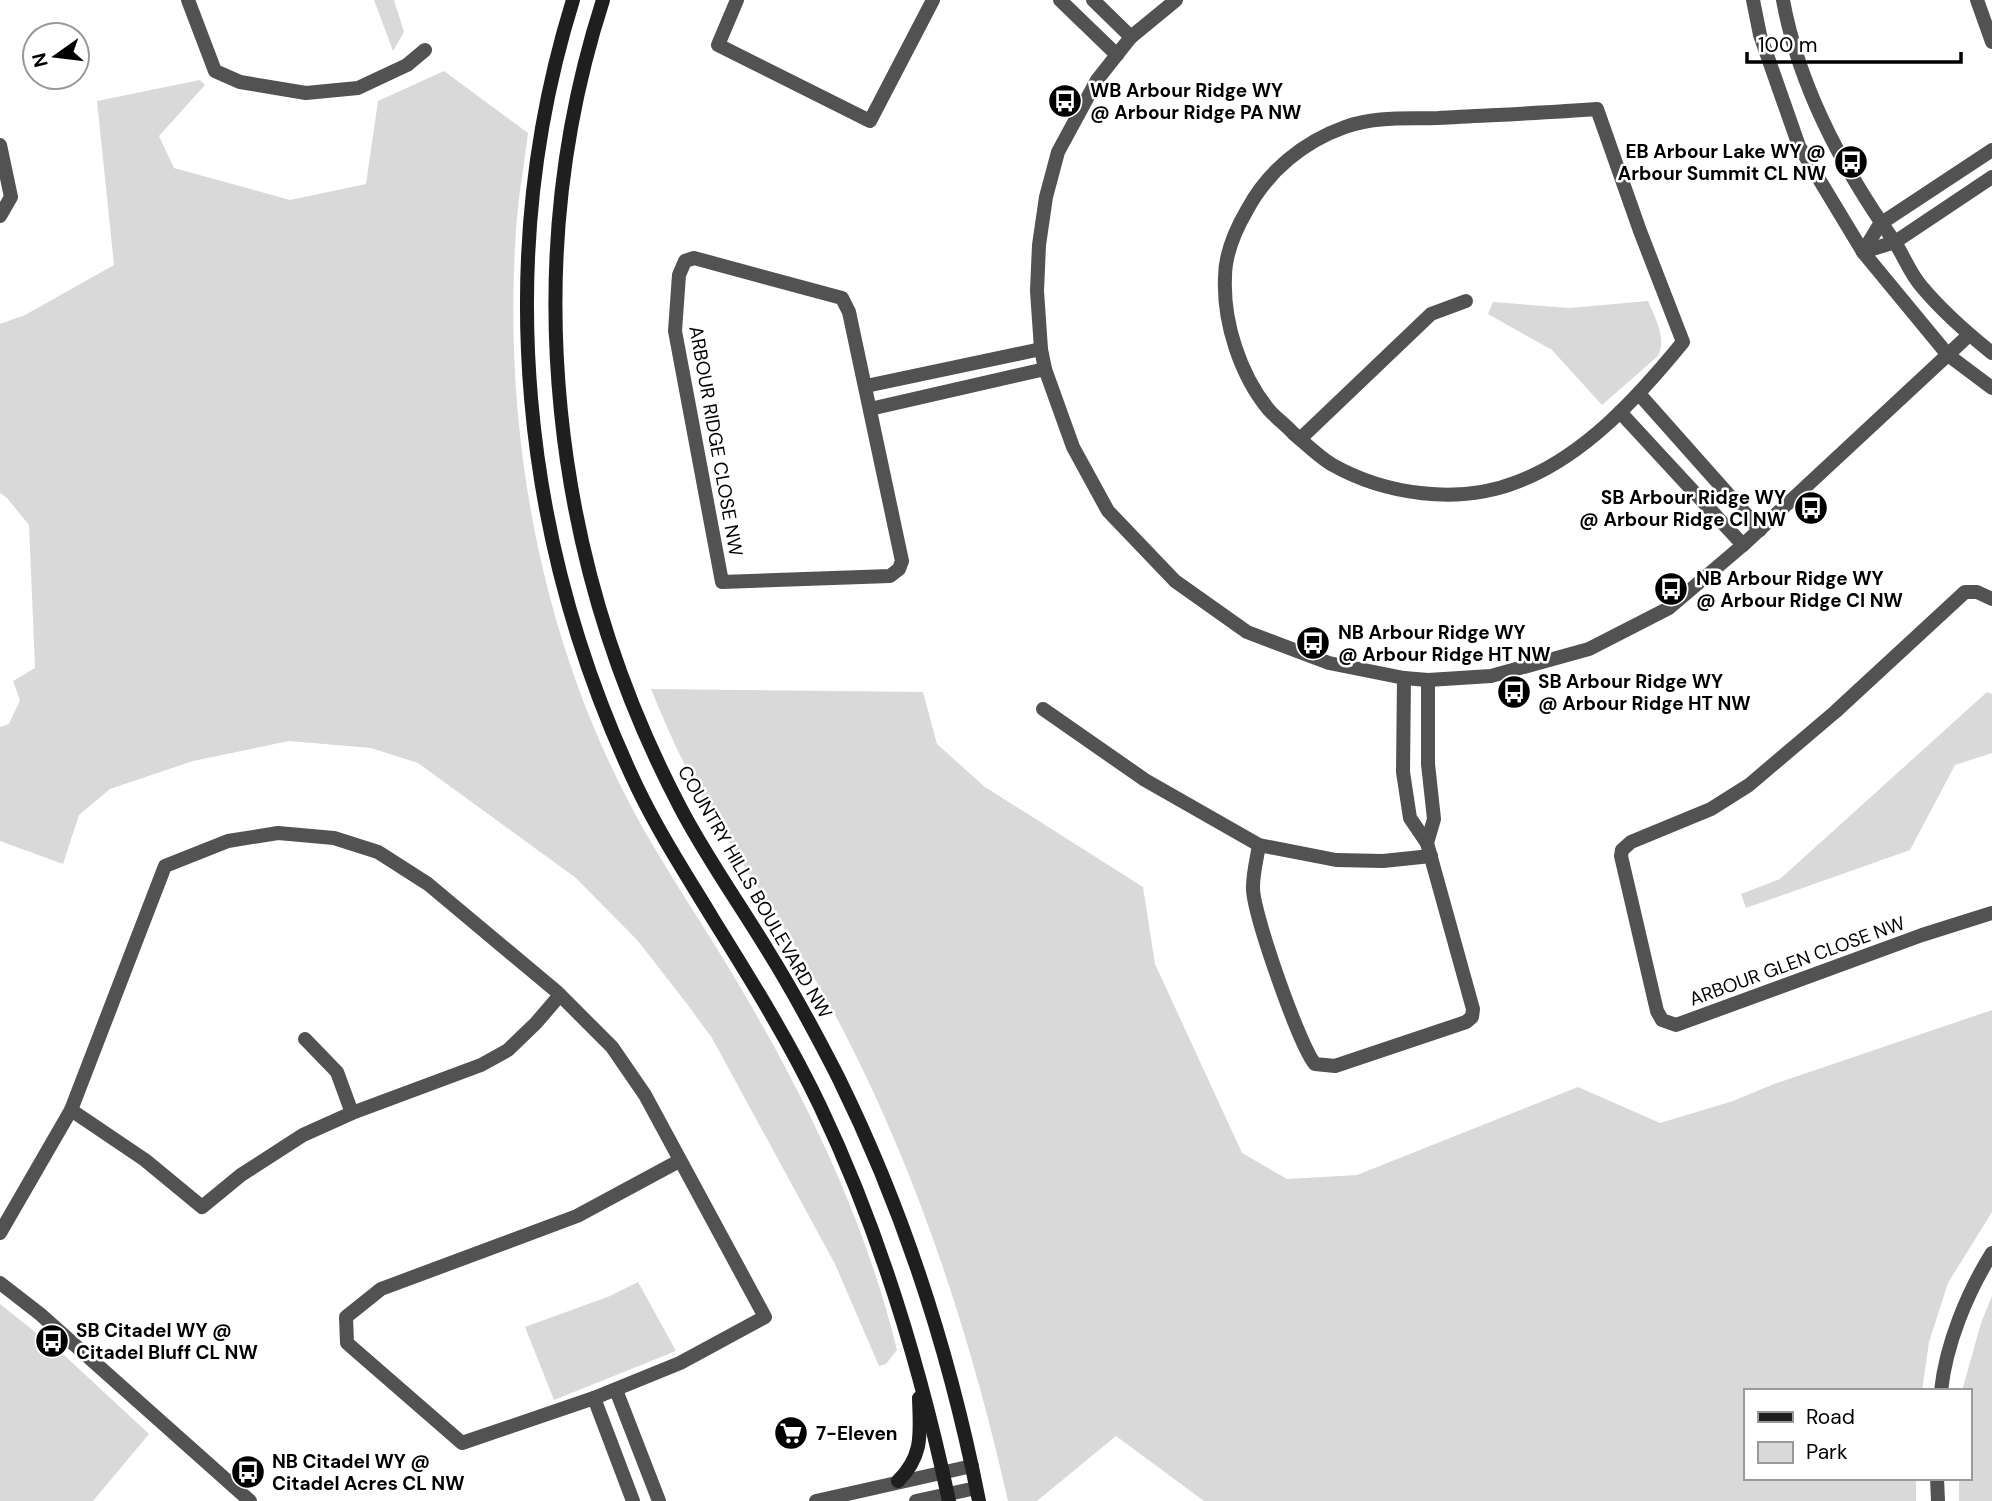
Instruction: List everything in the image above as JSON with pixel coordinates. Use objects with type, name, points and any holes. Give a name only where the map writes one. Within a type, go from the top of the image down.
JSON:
[{"type":"main road","points":[[573,0],[550,85],[537,155],[529,232],[526,302],[533,434],[559,572],[604,713],[638,789],[672,852],[790,1046],[844,1159],[895,1293],[919,1373],[948,1498]]},
{"type":"main road","name":"COUNTRY HILLS BOULEVARD NW","points":[[603,0],[579,88],[564,176],[557,250],[555,318],[558,394],[578,530],[611,648],[650,748],[682,811],[796,996],[874,1155],[925,1291],[949,1371],[977,1494]]},
{"type":"main road","points":[[898,1482],[918,1453],[919,1373]]},
{"type":"street","points":[[188,0],[215,71],[240,82],[306,93],[358,88],[407,65],[425,50]]},
{"type":"street","points":[[737,0],[718,45],[870,121],[933,0]]},
{"type":"street","points":[[1060,0],[1117,55]]},
{"type":"street","points":[[1093,0],[1131,37]]},
{"type":"street","points":[[1176,0],[1131,37],[1097,80],[1058,152],[1046,197],[1039,246],[1037,291],[1041,349],[1045,369],[1073,447],[1108,511],[1175,581],[1247,632],[1329,663],[1428,680],[1491,676],[1589,649],[1669,608],[1760,530],[1969,335]]},
{"type":"street","points":[[1753,0],[1760,35],[1799,146],[1863,253],[1948,355],[1992,388]]},
{"type":"street","points":[[1783,0],[1789,32],[1827,133],[1880,224],[1895,242],[1920,286],[1969,335],[1992,353]]},
{"type":"street","points":[[1977,0],[1992,42]]},
{"type":"street","points":[[1597,109],[1640,231],[1684,342],[1640,395],[1563,458],[1517,483],[1466,495],[1414,493],[1366,480],[1330,463],[1300,439],[1269,410],[1249,379],[1229,327],[1224,275],[1236,229],[1256,192],[1281,165],[1310,144],[1346,126],[1384,119],[1597,109]]},
{"type":"street","points":[[0,145],[11,197],[0,216]]},
{"type":"street","points":[[1863,253],[1880,224],[1992,150]]},
{"type":"street","points":[[1863,253],[1895,242],[1992,177]]},
{"type":"street","name":"ARBOUR RIDGE CLOSE NW","points":[[694,258],[704,259],[842,298],[849,312],[870,409],[902,561],[895,573],[890,576],[722,582],[674,331],[681,266],[685,261],[694,258]]},
{"type":"street","points":[[1300,439],[1431,314],[1466,301]]},
{"type":"street","points":[[866,386],[1041,349]]},
{"type":"street","points":[[870,409],[1045,369]]},
{"type":"street","points":[[1640,395],[1760,530]]},
{"type":"street","points":[[1620,412],[1743,545]]},
{"type":"street","name":"ARBOUR GLEN CLOSE NW","points":[[1992,599],[1977,592],[1965,592],[1835,712],[1749,785],[1711,810],[1631,842],[1622,850],[1621,856],[1657,1011],[1662,1020],[1676,1025],[1922,935],[1992,913]]},
{"type":"street","points":[[1259,845],[1252,889],[1265,940],[1310,1059],[1315,1065],[1335,1066],[1466,1022],[1472,1017],[1473,1009],[1429,849],[1410,818],[1405,784],[1404,678]]},
{"type":"street","points":[[1428,680],[1428,764],[1434,819],[1429,849]]},
{"type":"street","points":[[1043,709],[1145,780],[1259,845],[1336,860],[1383,861],[1429,849]]},
{"type":"street","points":[[0,1233],[71,1110],[164,866],[228,841],[278,833],[334,838],[378,852],[428,884],[560,995],[611,1047],[645,1095],[765,1317],[680,1363],[616,1390],[462,1443],[347,1343],[346,1317],[382,1289],[577,1216],[679,1161]]},
{"type":"street","points":[[71,1110],[145,1160],[202,1207],[241,1175],[303,1135],[352,1113],[481,1065],[508,1050],[560,995]]},
{"type":"street","points":[[305,1039],[337,1072],[352,1113]]},
{"type":"street","points":[[1941,1389],[1943,1370],[1965,1304],[1992,1253]]},
{"type":"street","points":[[0,1283],[40,1314],[250,1501]]},
{"type":"street","points":[[616,1390],[659,1501]]},
{"type":"street","points":[[594,1398],[633,1501]]},
{"type":"street","points":[[816,1501],[972,1466]]},
{"type":"street","points":[[1937,1480],[1938,1501]]},
{"type":"street","points":[[916,1501],[977,1494]]},
{"type":"green space","points":[[374,0],[394,0],[404,32],[393,51]]},
{"type":"green space","points":[[444,71],[528,133],[516,231],[513,308],[523,463],[536,540],[555,615],[579,689],[609,761],[644,830],[725,961],[786,1068],[830,1159],[868,1253],[884,1301],[897,1350],[886,1364],[879,1366],[835,1264],[712,1038],[638,941],[576,878],[418,763],[371,748],[289,741],[193,761],[110,789],[79,815],[63,864],[0,841],[0,727],[9,724],[20,700],[13,681],[35,668],[29,525],[0,493],[0,324],[25,315],[114,265],[97,101],[200,80],[205,85],[159,136],[174,168],[290,200],[366,184],[378,101]]},
{"type":"green space","points":[[1648,301],[1661,335],[1658,356],[1602,405],[1552,350],[1488,314],[1493,302],[1569,308]]},
{"type":"green space","points":[[651,689],[923,692],[937,744],[985,787],[1143,887],[1155,964],[1242,1153],[1287,1179],[1357,1175],[1578,1087],[1660,1123],[1733,1101],[1774,1084],[1992,1010],[1992,1212],[1948,1283],[1929,1342],[1922,1389],[1744,1389],[1744,1480],[1916,1480],[1916,1501],[1204,1501],[1116,1436],[1037,1501],[1008,1501],[959,1318],[940,1258],[895,1140],[841,1026],[808,967],[718,824],[674,743]]},
{"type":"green space","points":[[1987,692],[1992,694],[1992,753],[1955,765],[1910,850],[1746,908],[1741,894],[1780,879]]},
{"type":"green space","points":[[638,1282],[676,1351],[554,1400],[525,1327],[610,1296]]},
{"type":"green space","points":[[1992,1296],[1992,1501],[1959,1501],[1959,1480],[1971,1480],[1971,1389],[1963,1389],[1981,1323]]},
{"type":"green space","points":[[0,1304],[64,1355],[149,1434],[93,1501],[0,1501]]},
{"type":"place","name":"WB Arbour Ridge WY @ Arbour Ridge PA NW","points":[[1065,101]]},
{"type":"place","name":"EB Arbour Lake WY @ Arbour Summit CL NW","points":[[1851,162]]},
{"type":"place","name":"SB Arbour Ridge WY @ Arbour Ridge CI NW","points":[[1811,508]]},
{"type":"place","name":"NB Arbour Ridge WY @ Arbour Ridge CI NW","points":[[1671,589]]},
{"type":"place","name":"NB Arbour Ridge WY @ Arbour Ridge HT NW","points":[[1313,643]]},
{"type":"place","name":"SB Arbour Ridge WY @ Arbour Ridge HT NW","points":[[1514,692]]},
{"type":"place","name":"SB Citadel WY @ Citadel Bluff CL NW","points":[[52,1341]]},
{"type":"place","name":"7-Eleven","points":[[791,1433]]},
{"type":"place","name":"NB Citadel WY @ Citadel Acres CL NW","points":[[248,1472]]}]
